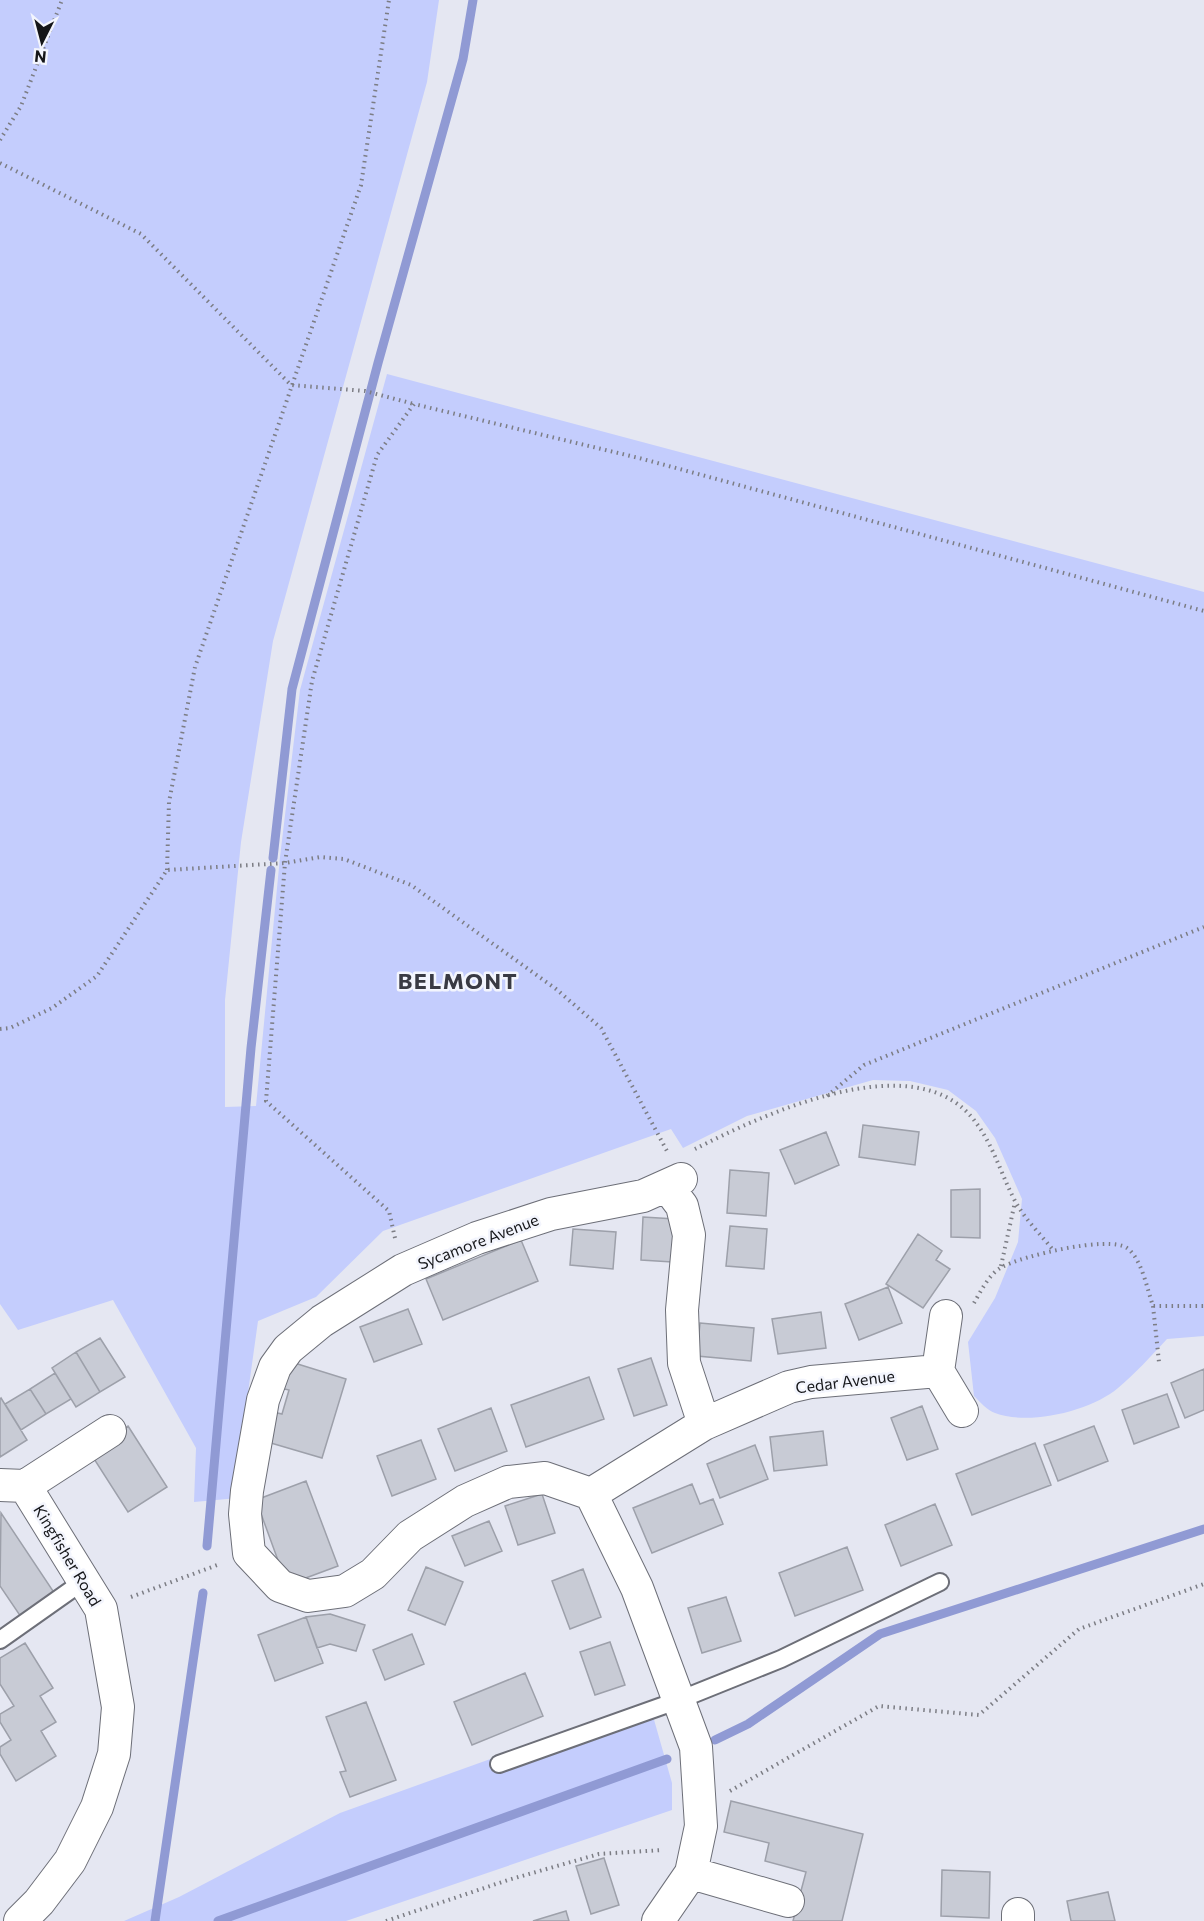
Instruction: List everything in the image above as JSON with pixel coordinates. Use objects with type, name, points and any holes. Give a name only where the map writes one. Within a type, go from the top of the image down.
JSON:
[{"type":"street","name":"Sycamore Avenue","points":[[249,1553],[245,1514],[247,1491],[263,1400],[275,1367],[288,1348],[322,1321],[403,1270],[477,1238],[550,1214],[619,1202],[674,1182]]},
{"type":"street","points":[[591,1494],[704,1424],[684,1363],[681,1310],[689,1235],[674,1182]]},
{"type":"street","points":[[946,1316],[938,1371],[962,1411]]},
{"type":"street","name":"Cedar Avenue","points":[[704,1424],[789,1387],[811,1382],[938,1371]]},
{"type":"street","points":[[13,1485],[110,1431]]},
{"type":"street","points":[[249,1553],[280,1586],[308,1596],[345,1591],[373,1574],[410,1536],[465,1501],[508,1482],[544,1478],[591,1494],[637,1588],[696,1747],[701,1826],[694,1861],[658,1921]]},
{"type":"street","name":"Kingfisher Road","points":[[13,1485],[85,1580],[101,1609],[118,1707],[114,1754],[97,1807],[70,1861],[39,1902],[20,1921]]},
{"type":"street","points":[[694,1861],[788,1901]]},
{"type":"lane","points":[[0,1640],[85,1580]]},
{"type":"lane","points":[[499,1764],[679,1700],[781,1659],[940,1582]]},
{"type":"path","points":[[0,140],[21,106],[62,0]]},
{"type":"path","points":[[0,1029],[10,1028],[52,1008],[97,976],[167,870],[169,802],[195,667],[361,185],[389,0]]},
{"type":"path","points":[[0,164],[141,234],[291,385],[365,391],[639,458],[1204,611]]},
{"type":"path","points":[[403,1270],[389,1211],[266,1101],[285,863],[316,670],[377,455],[414,404]]},
{"type":"path","points":[[167,870],[285,863],[320,857],[344,859],[411,885],[556,989],[601,1028],[674,1182]]},
{"type":"path","points":[[824,1098],[864,1065],[1204,927]]},
{"type":"path","points":[[674,1182],[690,1152],[753,1120],[875,1085],[909,1087],[942,1095],[972,1117],[993,1147],[1015,1202],[1054,1251]]},
{"type":"path","points":[[1001,1267],[1015,1202]]},
{"type":"path","points":[[946,1316],[964,1319],[990,1278],[1001,1267],[1054,1251],[1107,1243],[1125,1246],[1134,1256],[1153,1306],[1159,1362]]},
{"type":"path","points":[[1153,1306],[1204,1306]]},
{"type":"path","points":[[101,1609],[249,1553]]},
{"type":"path","points":[[700,1808],[879,1706],[979,1714],[1079,1629],[1204,1584]]},
{"type":"path","points":[[386,1921],[508,1880],[598,1854],[694,1861]]},
{"type":"shaded area","points":[[0,0],[439,0],[427,82],[273,641],[241,842],[225,1000],[225,1107],[256,1106],[280,857],[300,690],[387,374],[1204,592],[1204,1336],[1167,1339],[1118,1388],[1076,1409],[1042,1417],[1025,1418],[1009,1417],[986,1408],[974,1396],[968,1342],[995,1298],[1018,1242],[1022,1199],[995,1138],[976,1111],[948,1090],[910,1081],[873,1080],[747,1116],[683,1148],[671,1129],[383,1231],[316,1297],[258,1321],[241,1443],[238,1498],[194,1502],[196,1448],[113,1300],[18,1330],[0,1304]]},
{"type":"shaded area","points":[[649,1702],[672,1783],[672,1810],[346,1921],[124,1921],[179,1897],[340,1813]]},
{"type":"building","points":[[863,1125],[919,1132],[915,1165],[859,1157]]},
{"type":"building","points":[[826,1132],[839,1165],[795,1184],[780,1150]]},
{"type":"building","points":[[730,1170],[769,1173],[766,1216],[727,1213]]},
{"type":"building","points":[[980,1189],[980,1238],[951,1237],[951,1190]]},
{"type":"building","points":[[643,1217],[675,1219],[672,1262],[641,1260]]},
{"type":"building","points":[[730,1226],[767,1229],[764,1269],[726,1266]]},
{"type":"building","points":[[573,1229],[616,1232],[613,1269],[570,1265]]},
{"type":"building","points":[[918,1234],[942,1251],[936,1260],[950,1269],[923,1308],[886,1284]]},
{"type":"building","points":[[521,1240],[538,1281],[443,1320],[426,1279]]},
{"type":"building","points":[[888,1287],[902,1323],[859,1340],[845,1304]]},
{"type":"building","points":[[408,1309],[422,1344],[374,1362],[360,1327]]},
{"type":"building","points":[[821,1312],[826,1348],[778,1354],[772,1319]]},
{"type":"building","points":[[700,1323],[754,1328],[751,1361],[697,1356]]},
{"type":"building","points":[[100,1338],[125,1377],[100,1392],[76,1352]]},
{"type":"building","points":[[76,1352],[100,1392],[76,1407],[52,1368]]},
{"type":"building","points":[[651,1358],[667,1405],[634,1416],[618,1369]]},
{"type":"building","points":[[288,1361],[346,1379],[322,1458],[264,1441],[273,1412],[282,1414],[289,1390],[280,1388]]},
{"type":"building","points":[[1204,1369],[1204,1410],[1185,1418],[1171,1383]]},
{"type":"building","points":[[55,1373],[71,1399],[46,1414],[30,1389]]},
{"type":"building","points":[[589,1377],[604,1419],[526,1447],[511,1405]]},
{"type":"building","points":[[30,1389],[46,1414],[21,1430],[5,1404]]},
{"type":"building","points":[[1167,1394],[1179,1427],[1134,1444],[1122,1410]]},
{"type":"building","points":[[0,1399],[27,1440],[0,1457]]},
{"type":"building","points":[[922,1406],[938,1449],[907,1460],[891,1418]]},
{"type":"building","points":[[491,1408],[507,1451],[455,1471],[438,1429]]},
{"type":"building","points":[[128,1426],[167,1487],[128,1512],[89,1451]]},
{"type":"building","points":[[1094,1426],[1108,1461],[1058,1481],[1044,1445]]},
{"type":"building","points":[[823,1431],[827,1465],[774,1471],[770,1437]]},
{"type":"building","points":[[421,1440],[436,1479],[392,1496],[377,1456]]},
{"type":"building","points":[[1035,1443],[1051,1485],[972,1515],[956,1474]]},
{"type":"building","points":[[755,1445],[768,1479],[720,1498],[707,1464]]},
{"type":"building","points":[[306,1481],[338,1566],[287,1585],[256,1500]]},
{"type":"building","points":[[692,1484],[700,1504],[713,1499],[723,1524],[652,1553],[633,1508]]},
{"type":"building","points":[[542,1494],[555,1533],[518,1545],[505,1506]]},
{"type":"building","points":[[935,1504],[952,1545],[901,1566],[885,1525]]},
{"type":"building","points":[[1,1513],[55,1594],[21,1617],[0,1586]]},
{"type":"building","points":[[489,1521],[502,1551],[465,1566],[452,1536]]},
{"type":"building","points":[[847,1547],[863,1590],[795,1616],[779,1573]]},
{"type":"building","points":[[426,1567],[463,1582],[445,1625],[408,1610]]},
{"type":"building","points":[[583,1569],[601,1617],[570,1629],[552,1581]]},
{"type":"building","points":[[726,1597],[741,1641],[702,1653],[688,1608]]},
{"type":"building","points":[[330,1614],[365,1625],[356,1651],[330,1644],[317,1648],[306,1617]]},
{"type":"building","points":[[306,1617],[323,1663],[275,1681],[258,1635]]},
{"type":"building","points":[[412,1634],[424,1664],[385,1680],[373,1650]]},
{"type":"building","points":[[610,1642],[625,1685],[595,1695],[580,1652]]},
{"type":"building","points":[[25,1643],[53,1688],[40,1696],[56,1722],[41,1731],[56,1756],[16,1781],[0,1754],[0,1747],[11,1740],[0,1722],[0,1714],[14,1706],[0,1684],[0,1658]]},
{"type":"building","points":[[525,1673],[543,1716],[472,1745],[454,1702]]},
{"type":"building","points":[[366,1702],[396,1780],[350,1797],[340,1772],[346,1771],[326,1717]]},
{"type":"building","points":[[731,1801],[863,1834],[842,1921],[793,1921],[806,1872],[765,1861],[769,1843],[724,1832]]},
{"type":"building","points":[[604,1858],[619,1905],[591,1914],[576,1866]]},
{"type":"building","points":[[942,1870],[990,1872],[989,1918],[941,1916]]},
{"type":"building","points":[[1108,1892],[1115,1921],[1071,1921],[1067,1901]]},
{"type":"building","points":[[566,1911],[569,1921],[533,1921]]},
{"type":"waterway","points":[[273,858],[292,689],[378,363],[463,59],[473,0]]},
{"type":"waterway","points":[[207,1546],[251,1048],[271,870]]},
{"type":"waterway","points":[[715,1740],[748,1724],[880,1634],[1204,1529]]},
{"type":"waterway","points":[[155,1921],[203,1593]]},
{"type":"waterway","points":[[218,1921],[667,1759]]},
{"type":"district","name":"BELMONT","points":[[458,980]]}]
